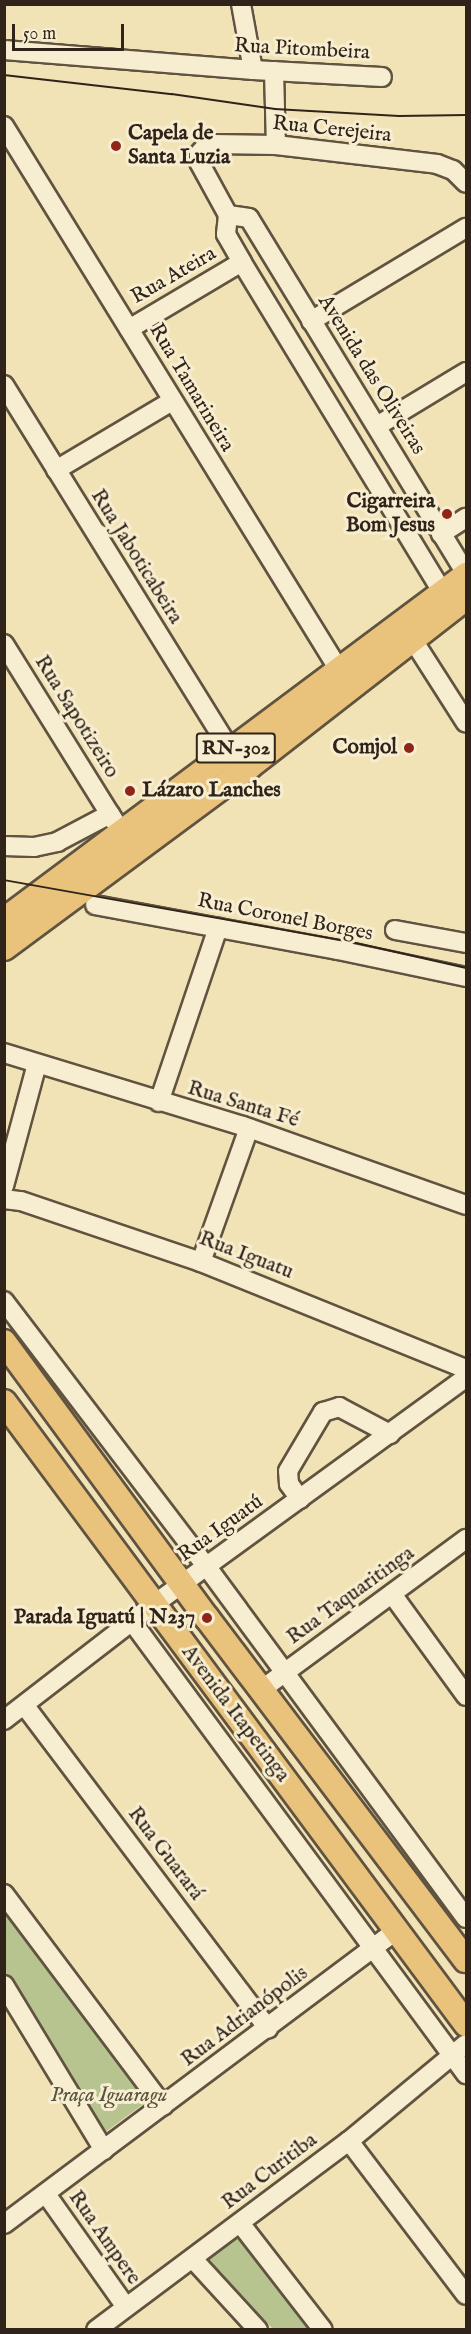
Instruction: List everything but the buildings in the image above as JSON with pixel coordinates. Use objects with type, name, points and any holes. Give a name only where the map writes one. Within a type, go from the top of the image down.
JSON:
[{"type":"main road","name":"RN-302","points":[[4,920],[117,824],[231,751],[466,574]]},
{"type":"main road","name":"RN-302","points":[[4,948],[250,766],[466,598]]},
{"type":"main road","name":"Avenida Itapetinga","points":[[4,1342],[182,1585],[466,1960]]},
{"type":"main road","name":"Avenida Itapetinga","points":[[4,1402],[466,2024]]},
{"type":"main road","points":[[27,1431],[55,1409]]},
{"type":"main road","points":[[47,1459],[75,1438]]},
{"type":"main road","points":[[271,1763],[300,1740]]},
{"type":"main road","points":[[309,1813],[339,1792]]},
{"type":"street","points":[[241,4],[253,70]]},
{"type":"street","name":"Rua Pitombeira","points":[[4,50],[253,70],[382,76]]},
{"type":"street","points":[[274,71],[276,145]]},
{"type":"street","name":"Rua Tamarineira","points":[[5,127],[339,670]]},
{"type":"street","name":"Rua Cerejeira","points":[[228,215],[199,162],[199,154],[212,144],[276,145],[437,164],[453,170],[466,183]]},
{"type":"street","points":[[228,215],[226,234],[443,593]]},
{"type":"street","name":"Avenida das Oliveiras","points":[[228,215],[249,218],[466,574]]},
{"type":"street","points":[[311,321],[466,228]]},
{"type":"street","name":"Rua Ateira","points":[[129,329],[242,262]]},
{"type":"street","points":[[377,426],[466,372]]},
{"type":"street","name":"Rua Jaboticabeira","points":[[6,391],[231,751]]},
{"type":"street","points":[[56,470],[172,401]]},
{"type":"street","points":[[441,534],[466,518]]},
{"type":"street","points":[[412,640],[466,723]]},
{"type":"street","name":"Rua Sapotizeiro","points":[[4,644],[117,824]]},
{"type":"street","points":[[4,846],[34,847],[117,824]]},
{"type":"street","name":"Rua Coronel Borges","points":[[95,905],[338,950],[466,978]]},
{"type":"street","points":[[159,1102],[218,928]]},
{"type":"street","points":[[395,930],[466,943]]},
{"type":"street","name":"Rua Santa Fé","points":[[4,1053],[249,1128],[466,1205]]},
{"type":"street","points":[[4,1186],[38,1064]]},
{"type":"street","points":[[201,1262],[249,1128]]},
{"type":"street","name":"Rua Iguatu","points":[[4,1199],[21,1201],[201,1262],[466,1369]]},
{"type":"street","points":[[4,1301],[207,1568],[466,1918]]},
{"type":"street","name":"Rua Iguatú","points":[[4,1720],[133,1623],[153,1605],[466,1378]]},
{"type":"street","points":[[300,1499],[289,1484],[288,1471],[323,1412],[339,1407],[390,1434]]},
{"type":"street","name":"Rua Taquaritinga","points":[[261,1690],[466,1539]]},
{"type":"street","points":[[392,1594],[466,1696]]},
{"type":"street","name":"Avenida Itapetinga","points":[[133,1623],[373,1947],[460,2050],[466,2074]]},
{"type":"street","name":"Rua Guarará","points":[[25,1706],[268,2029]]},
{"type":"street","points":[[4,1893],[163,2106]]},
{"type":"street","name":"Rua Adrianópolis","points":[[4,2224],[268,2029],[396,1931]]},
{"type":"street","points":[[4,1985],[104,2150]]},
{"type":"street","name":"Rua Curitiba","points":[[96,2330],[349,2141],[460,2050]]},
{"type":"street","points":[[349,2141],[466,2295]]},
{"type":"street","name":"Rua Ampere","points":[[46,2194],[126,2307]]},
{"type":"street","points":[[240,2223],[322,2330]]},
{"type":"street","points":[[192,2259],[258,2330]]},
{"type":"green space","name":"Praça Iguaragu","points":[[4,1907],[146,2102],[100,2136],[5,1974]]},
{"type":"green space","points":[[238,2232],[311,2329],[273,2329],[203,2255]]},
{"type":"tram line","points":[[4,75],[172,94],[275,109],[399,116],[466,115]]},
{"type":"tram line","points":[[4,880],[352,942],[466,968]]},
{"type":"place","name":"Capela de Santa Luzia","points":[[116,146]]},
{"type":"place","name":"Cigarreira Bom Jesus","points":[[447,514]]},
{"type":"place","name":"Comjol","points":[[409,748]]},
{"type":"place","name":"Lázaro Lanches","points":[[130,791]]},
{"type":"place","name":"Parada Iguatú | N237","points":[[207,1618]]}]
